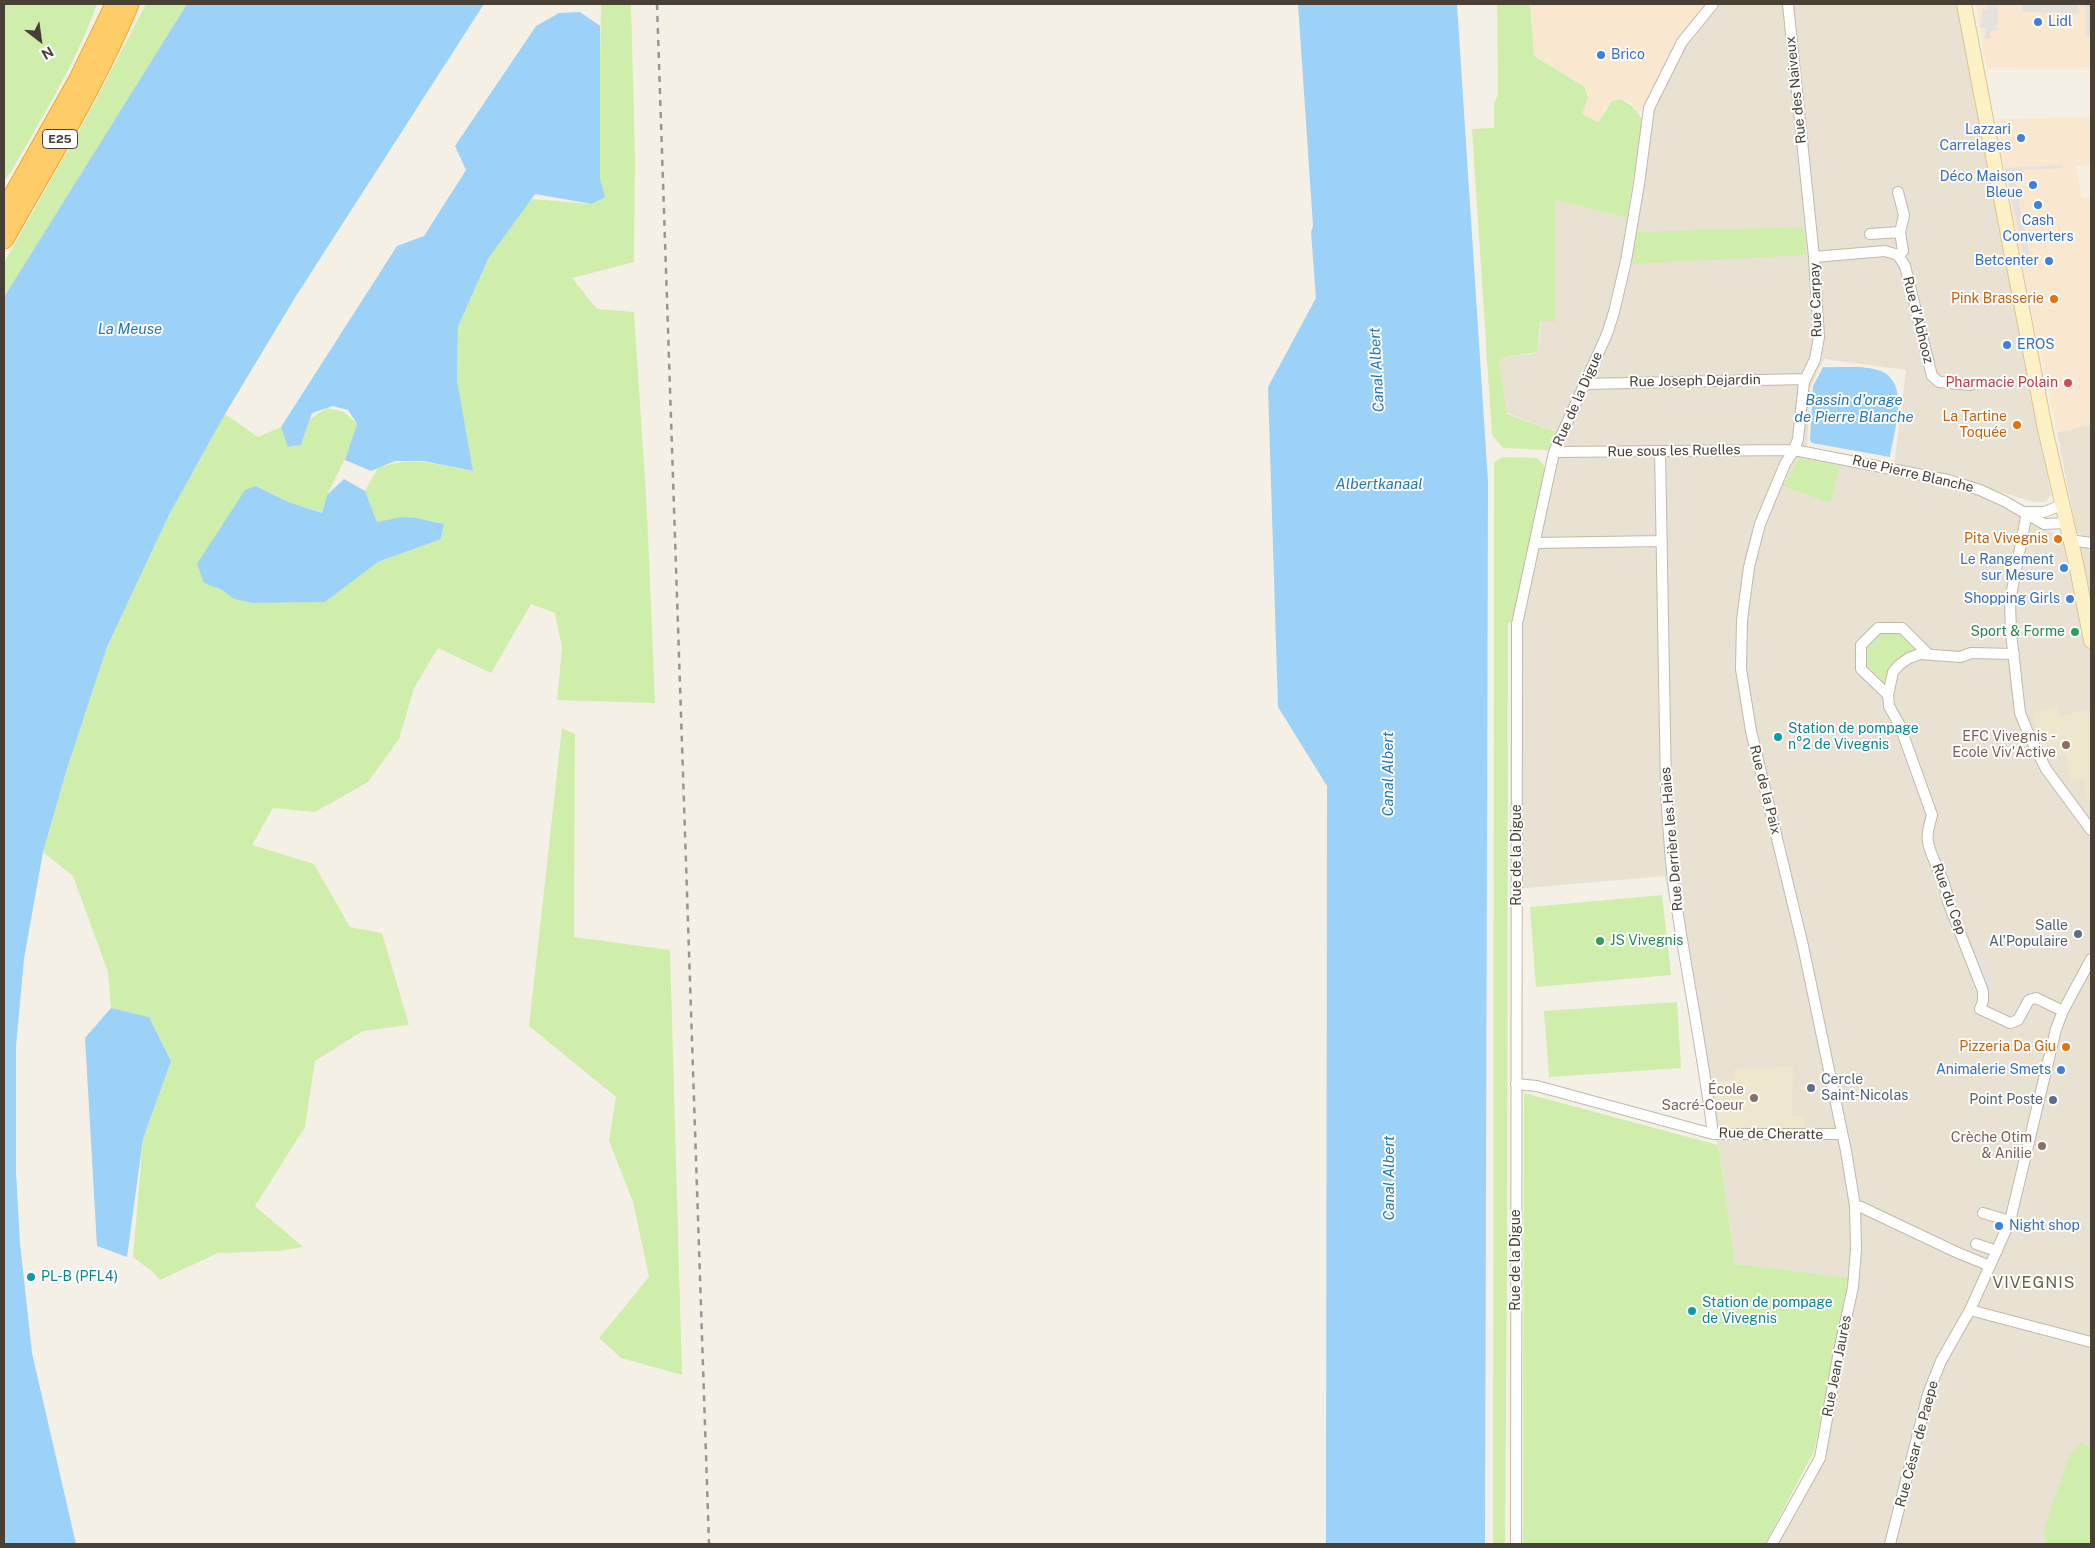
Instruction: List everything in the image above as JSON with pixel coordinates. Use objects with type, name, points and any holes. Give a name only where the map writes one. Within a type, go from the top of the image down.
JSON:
[{"type":"highway","points":[[108,4],[110,33]]},
{"type":"highway","name":"E25","points":[[4,239],[75,112],[110,33],[115,4]]},
{"type":"highway","points":[[110,33],[129,4]]},
{"type":"highway","points":[[110,33],[131,18],[137,4]]},
{"type":"highway","name":"E25","points":[[4,212],[78,81],[110,33]]},
{"type":"main road","points":[[1964,4],[2045,429],[2091,641]]},
{"type":"street","name":"Rue de la Digue","points":[[1516,1544],[1518,624],[1554,452],[1607,334],[1614,312],[1626,261],[1649,108],[1682,42],[1714,4]]},
{"type":"street","name":"Rue des Naiveux","points":[[1788,4],[1805,177]]},
{"type":"street","name":"Rue Carpay","points":[[1794,450],[1798,439],[1805,379],[1815,359],[1819,337],[1814,257],[1805,177]]},
{"type":"street","name":"Rue d'Abhooz","points":[[1898,192],[1904,215],[1900,232],[1902,250],[1898,255],[1905,266],[1932,376],[1939,382],[1970,385]]},
{"type":"street","points":[[1870,234],[1900,232]]},
{"type":"street","points":[[1814,257],[1885,251],[1898,255]]},
{"type":"street","name":"Rue Joseph Dejardin","points":[[1585,384],[1805,379]]},
{"type":"street","name":"Rue sous les Ruelles","points":[[1554,452],[1794,450]]},
{"type":"street","name":"Rue Pierre Blanche","points":[[1794,450],[1948,480],[1980,490],[2027,512],[2044,524],[2066,523]]},
{"type":"street","name":"Rue de la Paix","points":[[1794,450],[1788,457],[1760,524],[1749,567],[1742,620],[1741,668],[1751,731],[1798,927],[1842,1134]]},
{"type":"street","name":"Rue Derrière les Haies","points":[[1660,451],[1666,780],[1670,845],[1675,894],[1705,1067],[1713,1134]]},
{"type":"street","points":[[2062,505],[2044,512],[2027,512],[2010,601],[2014,654],[2019,706],[2026,730],[2051,776],[2091,830]]},
{"type":"street","points":[[2070,540],[2091,543]]},
{"type":"street","points":[[1535,543],[1662,541]]},
{"type":"street","name":"Rue du Cep","points":[[1928,654],[1902,628],[1878,628],[1861,645],[1861,669],[1888,695],[1890,706],[1900,726],[1932,815],[1928,828],[1928,842],[1948,891],[1948,902],[1983,991],[1983,1001],[1980,1009],[2010,1023],[2018,1020],[2029,1000],[2036,998],[2063,1011]]},
{"type":"street","points":[[1888,695],[1889,682],[1893,672],[1899,665],[1910,658],[1928,654],[1960,657],[1971,653],[2014,654]]},
{"type":"street","name":"Rue César de Paepe","points":[[1890,1544],[1928,1394],[1941,1361],[1970,1310],[2010,1221],[2056,1029],[2063,1011],[2091,958]]},
{"type":"street","name":"Rue de Cheratte","points":[[1516,1084],[1537,1086],[1713,1134],[1842,1134],[1855,1206]]},
{"type":"street","points":[[1855,1206],[1861,1207],[1990,1266]]},
{"type":"street","name":"Rue Jean Jaurès","points":[[1772,1544],[1820,1458],[1839,1351],[1853,1287],[1856,1249],[1855,1206]]},
{"type":"street","points":[[1983,1213],[2010,1221]]},
{"type":"street","points":[[1976,1244],[1997,1252]]},
{"type":"street","points":[[1970,1310],[2091,1342]]},
{"type":"shaded area","points":[[1531,4],[1707,4],[1673,45],[1640,113],[1631,103],[1619,98],[1612,101],[1606,107],[1598,122],[1582,114],[1588,98],[1586,87],[1534,56]]},
{"type":"shaded area","points":[[1717,4],[1957,4],[2051,495],[2046,502],[2033,502],[1946,475],[1894,465],[1906,370],[1824,359],[1810,388],[1807,451],[1548,451],[1556,432],[1507,413],[1499,358],[1537,353],[1541,321],[1555,322],[1555,200],[1635,220],[1651,109],[1683,44]]},
{"type":"shaded area","points":[[1975,4],[2091,4],[2091,69],[1987,69]]},
{"type":"shaded area","points":[[1987,4],[1997,4],[1997,31],[1990,31],[1990,39],[1985,39],[1986,28],[1980,28],[1982,9],[1987,10]]},
{"type":"shaded area","points":[[2021,4],[2085,4],[2078,5],[2079,13],[2022,12]]},
{"type":"shaded area","points":[[2085,4],[2091,4],[2091,35],[2085,35]]},
{"type":"shaded area","points":[[2091,117],[2091,165],[2076,166],[2082,198],[2091,197],[2091,425],[2057,432],[2022,265],[1996,119]]},
{"type":"shaded area","points":[[2063,165],[2063,168],[2024,170],[2024,173],[2007,176],[2005,168]]},
{"type":"shaded area","points":[[2015,181],[2032,267],[2026,268],[2008,183]]},
{"type":"shaded area","points":[[2091,425],[2091,538],[2079,534],[2076,530],[2057,432]]},
{"type":"shaded area","points":[[1795,455],[1948,485],[1979,494],[2059,536],[2091,550],[2091,1544],[1776,1544],[1822,1463],[1856,1283],[1735,1264],[1718,1145],[1665,876],[1516,889],[1518,628],[1555,458]]},
{"type":"shaded area","name":"EFC Vivegnis - Ecole Viv'Active","points":[[2057,707],[2059,716],[2091,709],[2091,799],[2087,799],[2083,779],[2071,782],[2066,755],[2048,759],[2036,736],[2038,734],[2033,712]]},
{"type":"shaded area","points":[[1976,943],[1994,988],[1987,991],[1969,946]]},
{"type":"shaded area","name":"École Sacré-Coeur","points":[[1793,1066],[1792,1116],[1804,1116],[1804,1129],[1720,1129],[1714,1082],[1734,1080],[1734,1069]]},
{"type":"green space","points":[[4,4],[97,4],[89,26],[58,90],[4,181]]},
{"type":"green space","points":[[146,4],[187,4],[4,297],[4,263],[90,111]]},
{"type":"green space","points":[[601,4],[631,4],[635,160],[634,262],[572,278],[597,309],[634,312],[647,512],[655,703],[557,700],[562,648],[555,613],[531,604],[491,673],[438,648],[414,688],[399,739],[368,782],[315,812],[273,808],[252,845],[314,864],[350,927],[382,933],[409,1025],[363,1031],[315,1061],[305,1127],[255,1206],[303,1247],[279,1251],[218,1253],[160,1280],[133,1257],[143,1139],[171,1061],[149,1017],[111,1008],[108,972],[73,876],[43,852],[66,772],[107,647],[169,515],[225,414],[258,437],[281,427],[289,447],[301,445],[310,419],[327,408],[344,412],[357,424],[347,455],[327,495],[322,513],[288,502],[257,486],[204,583],[222,590],[234,599],[253,603],[325,602],[378,562],[441,539],[444,524],[410,518],[377,522],[365,491],[378,468],[391,464],[414,461],[472,471],[457,380],[458,327],[488,259],[531,199],[592,204],[605,197],[598,182]]},
{"type":"green space","points":[[1497,4],[1530,4],[1534,56],[1585,87],[1588,98],[1582,114],[1598,122],[1612,101],[1620,99],[1634,108],[1643,122],[1627,218],[1555,200],[1555,322],[1540,321],[1537,352],[1499,358],[1507,414],[1556,432],[1548,450],[1503,448],[1492,435],[1472,129],[1494,128],[1494,104],[1498,94]]},
{"type":"green space","points":[[1804,227],[1806,255],[1632,264],[1637,232]]},
{"type":"green space","points":[[1503,457],[1537,458],[1543,464],[1545,470],[1514,620],[1508,624],[1505,1544],[1493,1544],[1494,462]]},
{"type":"green space","points":[[1799,458],[1840,466],[1830,503],[1783,486]]},
{"type":"green space","points":[[1881,634],[1899,634],[1917,652],[1886,684],[1868,666],[1868,647]]},
{"type":"green space","points":[[562,728],[575,734],[574,937],[670,950],[682,1375],[621,1358],[599,1338],[649,1277],[633,1202],[609,1141],[616,1097],[529,1026]]},
{"type":"green space","name":"JS Vivegnis","points":[[1662,895],[1671,975],[1536,987],[1530,907]]},
{"type":"green space","points":[[1677,1002],[1681,1068],[1549,1077],[1544,1011]]},
{"type":"green space","points":[[1524,1093],[1718,1145],[1735,1264],[1848,1278],[1814,1451],[1765,1544],[1523,1544]]},
{"type":"green space","points":[[2082,1442],[2091,1448],[2091,1544],[2046,1544],[2044,1530],[2069,1456]]},
{"type":"water","name":"La Meuse","points":[[187,4],[484,4],[296,296],[225,414],[169,515],[107,647],[66,772],[43,852],[24,959],[16,1046],[16,1172],[20,1243],[32,1353],[76,1544],[4,1544],[4,297]]},
{"type":"water","name":"Albertkanaal","points":[[1298,4],[1457,4],[1488,482],[1485,1544],[1326,1544],[1327,786],[1278,707],[1268,387],[1316,298]]},
{"type":"water","points":[[580,12],[600,26],[600,179],[605,197],[592,204],[535,194],[488,259],[458,327],[457,380],[473,471],[423,461],[395,461],[371,471],[345,460],[357,424],[348,410],[333,406],[312,413],[301,445],[288,447],[281,427],[397,246],[424,236],[466,170],[455,146],[536,26],[559,13]]},
{"type":"water","name":"Bassin d'orage de Pierre Blanche","points":[[1823,367],[1871,368],[1888,376],[1895,385],[1898,396],[1898,408],[1890,457],[1812,443],[1810,440],[1813,386]]},
{"type":"water","points":[[344,479],[365,491],[377,522],[402,517],[444,524],[441,539],[378,562],[325,602],[253,603],[234,599],[222,590],[204,583],[197,564],[245,490],[256,486],[288,502],[322,513],[327,495]]},
{"type":"water","points":[[111,1008],[149,1017],[171,1061],[143,1139],[127,1257],[97,1246],[85,1038]]},
{"type":"railway","points":[[657,4],[709,1544]]},
{"type":"place","name":"Lidl","points":[[2038,22]]},
{"type":"place","name":"Brico","points":[[1601,55]]},
{"type":"place","name":"Lazzari Carrelages","points":[[2021,138]]},
{"type":"place","name":"Déco Maison Bleue","points":[[2033,185]]},
{"type":"place","name":"Cash Converters","points":[[2038,205]]},
{"type":"place","name":"Betcenter","points":[[2049,261]]},
{"type":"place","name":"Pink Brasserie","points":[[2054,299]]},
{"type":"place","name":"EROS","points":[[2007,345]]},
{"type":"place","name":"Pharmacie Polain","points":[[2068,383]]},
{"type":"place","name":"La Tartine Toquée","points":[[2017,425]]},
{"type":"place","name":"Pita Vivegnis","points":[[2058,539]]},
{"type":"place","name":"Le Rangement sur Mesure","points":[[2064,568]]},
{"type":"place","name":"Shopping Girls","points":[[2070,599]]},
{"type":"place","name":"Sport & Forme","points":[[2075,632]]},
{"type":"place","name":"Station de pompage n°2 de Vivegnis","points":[[1778,737]]},
{"type":"place","name":"EFC Vivegnis - Ecole Viv'Active","points":[[2066,745]]},
{"type":"place","name":"Salle Al'Populaire","points":[[2078,934]]},
{"type":"place","name":"JS Vivegnis","points":[[1600,941]]},
{"type":"place","name":"Pizzeria Da Giu","points":[[2066,1047]]},
{"type":"place","name":"Animalerie Smets","points":[[2061,1070]]},
{"type":"place","name":"Cercle Saint-Nicolas","points":[[1811,1088]]},
{"type":"place","name":"École Sacré-Coeur","points":[[1754,1098]]},
{"type":"place","name":"Point Poste","points":[[2053,1100]]},
{"type":"place","name":"Crèche Otim & Anilie","points":[[2042,1146]]},
{"type":"place","name":"Night shop","points":[[1999,1226]]},
{"type":"place","name":"PL-B (PFL4)","points":[[31,1277]]},
{"type":"place","name":"Station de pompage de Vivegnis","points":[[1692,1311]]},
{"type":"district","name":"VIVEGNIS","points":[[2034,1283]]},
{"type":"water label","name":"Canal Albert","points":[[1377,370]]},
{"type":"water label","name":"Canal Albert","points":[[1388,774]]},
{"type":"water label","name":"Canal Albert","points":[[1389,1178]]}]
